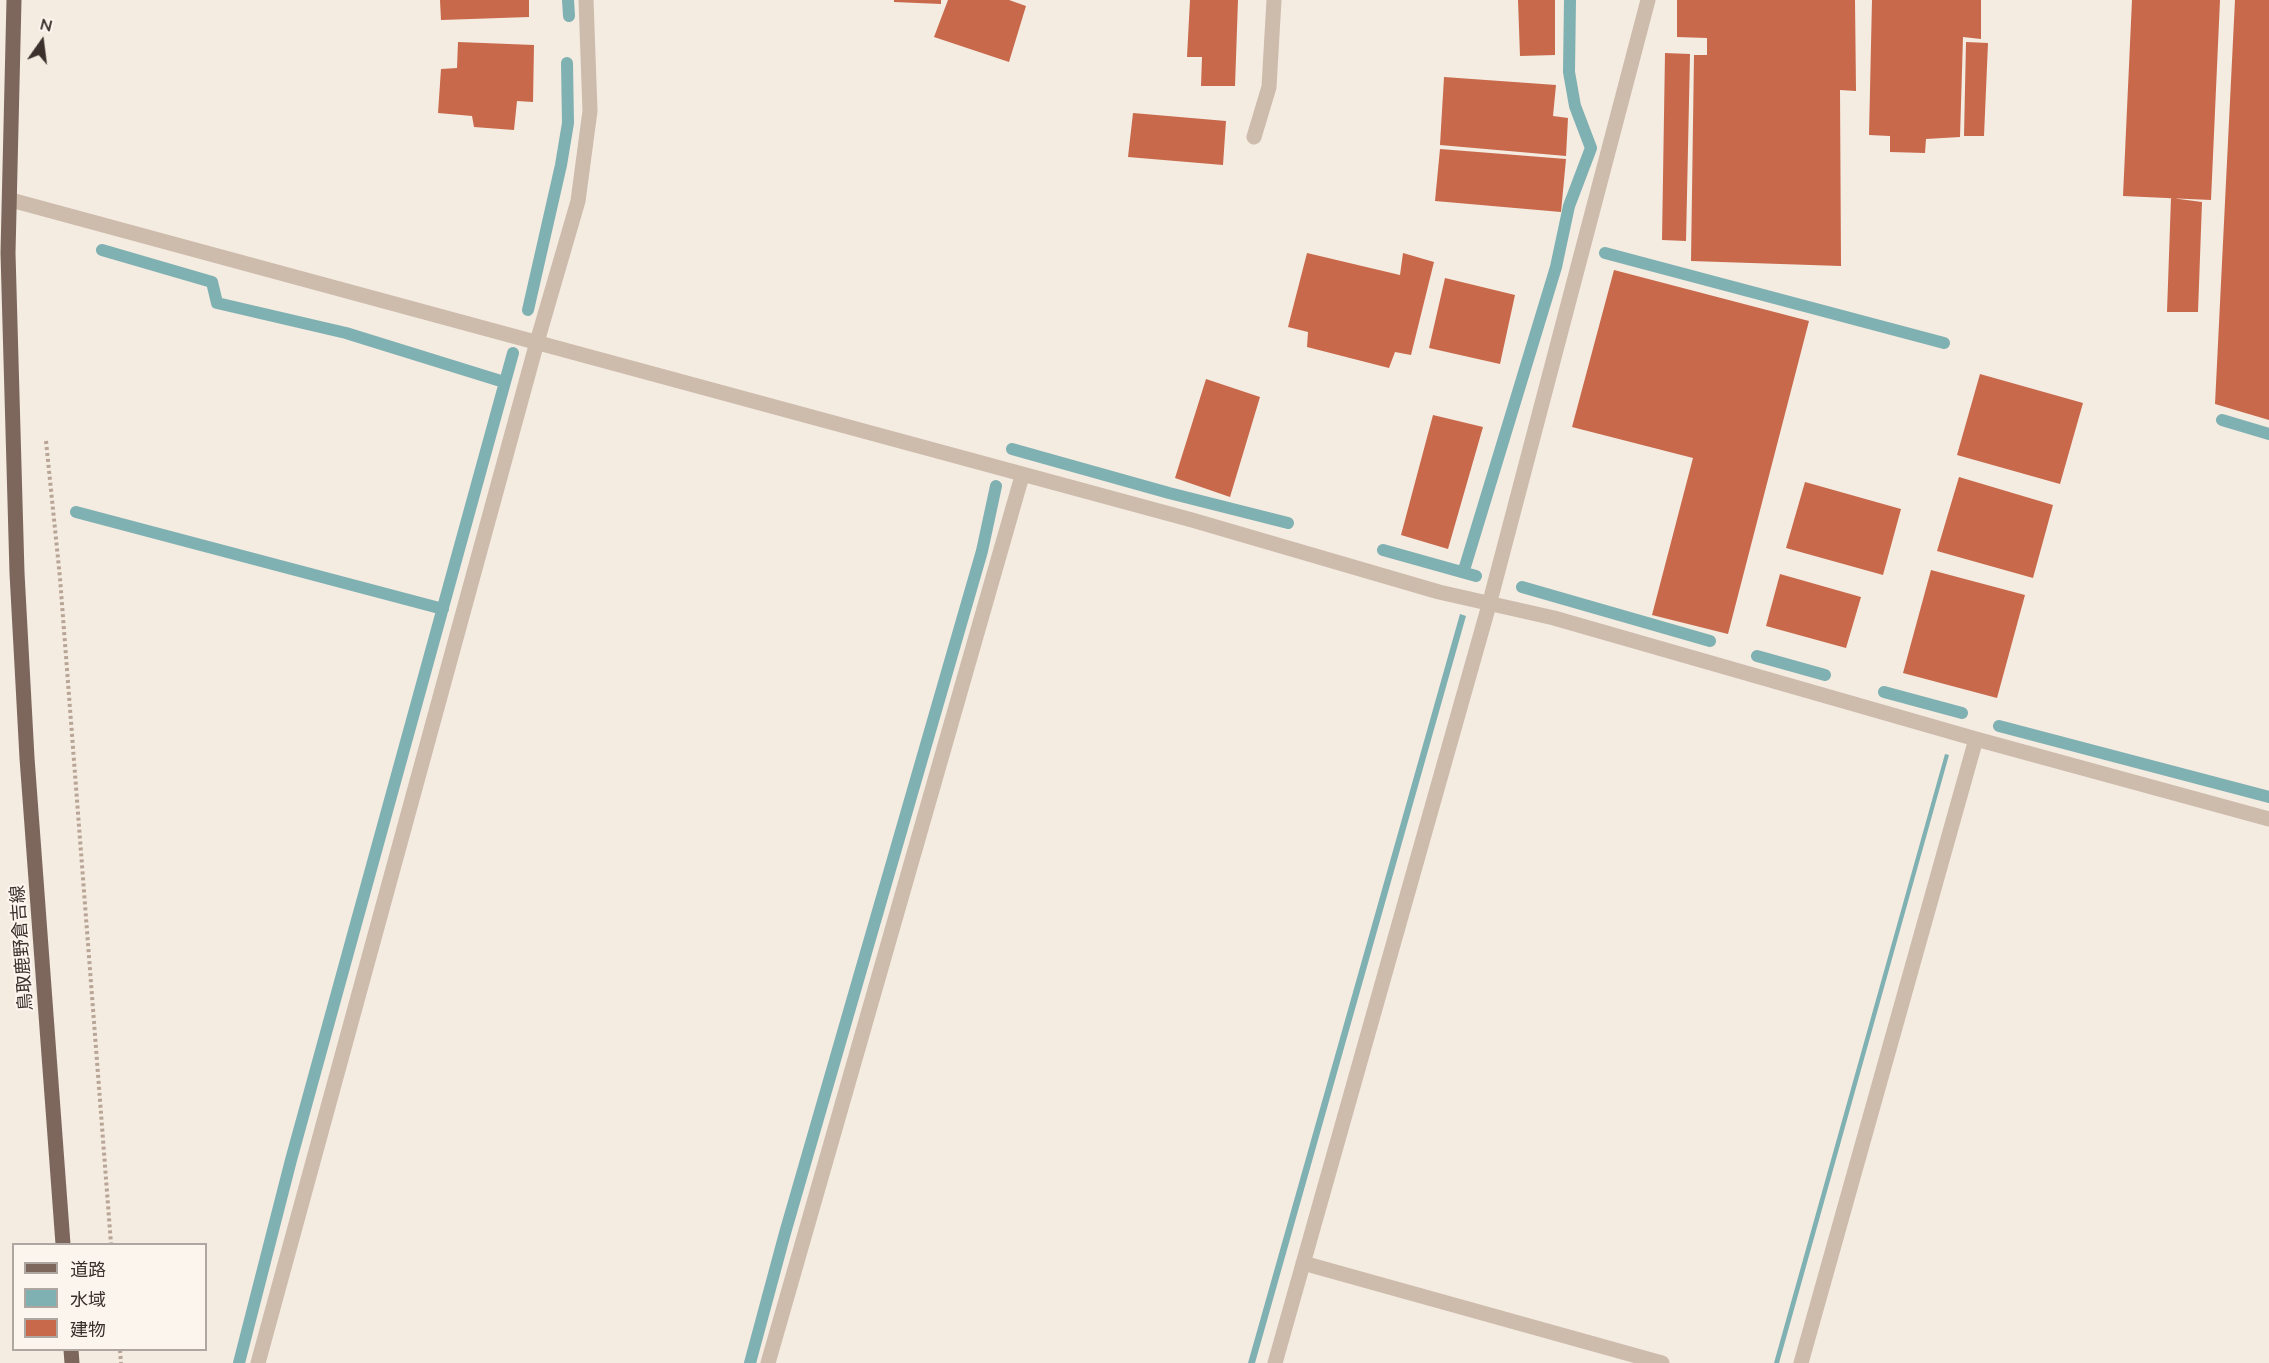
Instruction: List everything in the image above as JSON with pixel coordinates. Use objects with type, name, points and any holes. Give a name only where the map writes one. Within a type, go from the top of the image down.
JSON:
[{"type":"main road","name":"鳥取鹿野倉吉線","points":[[14,0],[8,253],[17,573],[27,758],[63,1243]]},
{"type":"street","points":[[258,1363],[537,342],[578,201],[590,111],[586,0]]},
{"type":"street","points":[[1254,137],[1269,87],[1274,0]]},
{"type":"street","points":[[1275,1363],[1489,605],[1648,0]]},
{"type":"street","points":[[11,200],[956,456],[1022,476],[1192,520],[1438,592],[1554,618],[1976,739],[2269,819]]},
{"type":"street","points":[[768,1363],[1022,476]]},
{"type":"street","points":[[1801,1363],[1976,739]]},
{"type":"street","points":[[1303,1263],[1662,1363]]},
{"type":"path","points":[[45,433],[60,578],[111,1243]]},
{"type":"water","points":[[1460,614],[1466,616],[1255,1363],[1248,1363]]},
{"type":"water","points":[[1945,754],[1949,755],[1779,1363],[1774,1363]]},
{"type":"building","points":[[440,0],[529,0],[529,17],[441,20]]},
{"type":"building","points":[[894,0],[941,0],[941,4],[894,2]]},
{"type":"building","points":[[948,0],[1009,0],[1026,6],[1009,62],[934,37]]},
{"type":"building","points":[[1190,0],[1238,0],[1235,86],[1201,86],[1202,57],[1187,57]]},
{"type":"building","points":[[1518,0],[1555,0],[1555,55],[1520,56]]},
{"type":"building","points":[[1677,0],[1855,0],[1856,91],[1840,90],[1841,266],[1691,261],[1694,55],[1707,55],[1707,38],[1677,37]]},
{"type":"building","points":[[1872,0],[1981,0],[1981,39],[1963,37],[1960,137],[1926,139],[1925,153],[1890,152],[1890,136],[1869,135]]},
{"type":"building","points":[[2132,0],[2220,0],[2211,200],[2123,196]]},
{"type":"building","points":[[2235,0],[2269,0],[2269,420],[2215,404]]},
{"type":"building","points":[[458,42],[534,45],[533,102],[517,101],[514,130],[474,127],[472,116],[438,113],[441,69],[457,68]]},
{"type":"building","points":[[1966,42],[1988,43],[1984,136],[1964,136]]},
{"type":"building","points":[[1665,53],[1690,54],[1686,241],[1662,240]]},
{"type":"building","points":[[1444,77],[1556,85],[1553,116],[1568,118],[1566,156],[1440,145]]},
{"type":"building","points":[[1133,113],[1226,121],[1223,165],[1128,157]]},
{"type":"building","points":[[1440,149],[1566,159],[1561,212],[1435,201]]},
{"type":"building","points":[[2171,198],[2202,202],[2198,312],[2167,312]]},
{"type":"building","points":[[1307,253],[1400,275],[1403,253],[1434,262],[1411,355],[1395,352],[1389,368],[1307,347],[1308,332],[1288,327]]},
{"type":"building","points":[[1614,270],[1809,321],[1728,634],[1652,615],[1693,458],[1572,427]]},
{"type":"building","points":[[1445,278],[1515,295],[1500,364],[1429,348]]},
{"type":"building","points":[[1980,374],[2083,403],[2060,484],[1957,455]]},
{"type":"building","points":[[1206,379],[1260,397],[1230,497],[1175,478]]},
{"type":"building","points":[[1433,415],[1483,427],[1448,549],[1401,535]]},
{"type":"building","points":[[1959,477],[2053,505],[2033,578],[1937,551]]},
{"type":"building","points":[[1805,482],[1901,509],[1883,575],[1786,548]]},
{"type":"building","points":[[1931,570],[2025,595],[1997,698],[1903,673]]},
{"type":"building","points":[[1780,574],[1861,597],[1846,648],[1766,626]]},
{"type":"waterway","points":[[568,0],[569,16]]},
{"type":"waterway","points":[[1464,570],[1556,267],[1569,206],[1591,148],[1575,106],[1569,72],[1570,0]]},
{"type":"waterway","points":[[528,310],[561,165],[568,123],[567,63]]},
{"type":"waterway","points":[[102,250],[212,282],[217,303],[346,333],[504,382]]},
{"type":"waterway","points":[[1605,253],[1944,343]]},
{"type":"waterway","points":[[239,1363],[291,1160],[513,353]]},
{"type":"waterway","points":[[2222,420],[2269,434]]},
{"type":"waterway","points":[[1012,449],[1169,493],[1288,523]]},
{"type":"waterway","points":[[750,1363],[785,1233],[982,551],[996,486]]},
{"type":"waterway","points":[[76,512],[443,609]]},
{"type":"waterway","points":[[1383,550],[1476,576]]},
{"type":"waterway","points":[[1522,587],[1710,641]]},
{"type":"waterway","points":[[1757,656],[1825,675]]},
{"type":"waterway","points":[[1884,692],[1962,713]]},
{"type":"waterway","points":[[1999,726],[2269,797]]}]
